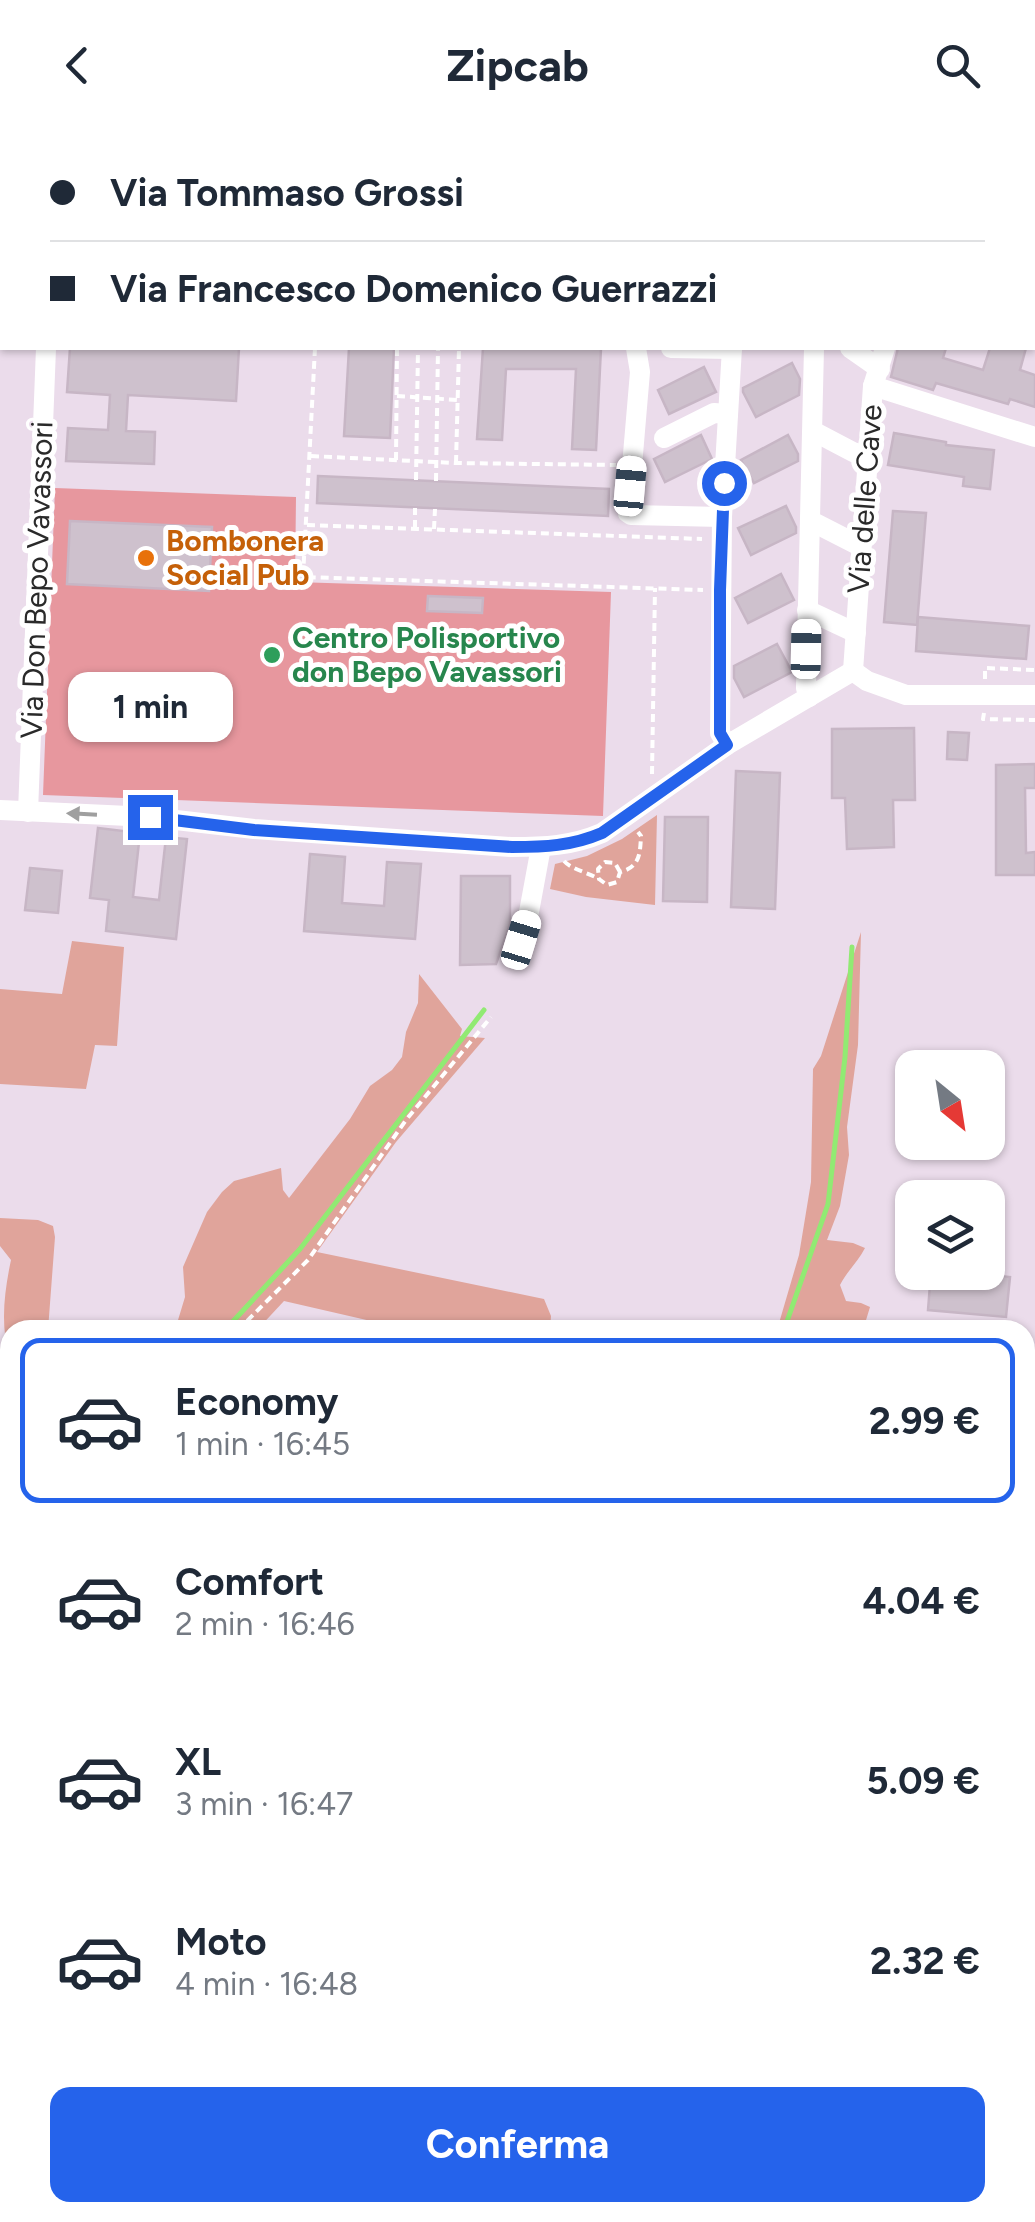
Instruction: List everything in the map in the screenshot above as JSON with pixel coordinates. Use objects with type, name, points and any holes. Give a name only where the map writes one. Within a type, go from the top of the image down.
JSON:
[{"type":"street","name":"Via Don Bepo Vavassori","points":[[28,812],[46,350]]},
{"type":"street","points":[[636,350],[640,372],[629,514],[722,517]]},
{"type":"street","points":[[727,745],[720,733],[720,590],[732,350]]},
{"type":"street","points":[[809,698],[807,610],[814,350]]},
{"type":"street","points":[[852,350],[876,378]]},
{"type":"street","name":"Via delle Cave","points":[[853,671],[868,457],[876,378],[884,350]]},
{"type":"street","name":"Via delle Cave","points":[[876,378],[1035,437]]},
{"type":"street","points":[[664,438],[714,413],[728,414]]},
{"type":"street","points":[[813,431],[868,457]]},
{"type":"street","points":[[810,521],[860,546]]},
{"type":"street","points":[[807,610],[856,632]]},
{"type":"street","points":[[0,810],[150,817],[254,830],[541,847],[587,840],[602,833],[727,745],[853,671],[867,681],[906,694],[1035,695]]},
{"type":"street","points":[[521,940],[541,847]]},
{"type":"path","points":[[315,350],[303,577],[720,590]]},
{"type":"path","points":[[396,460],[398,350]]},
{"type":"path","points":[[416,480],[418,350]]},
{"type":"path","points":[[436,481],[438,350]]},
{"type":"path","points":[[456,463],[458,350]]},
{"type":"path","points":[[397,396],[457,400]]},
{"type":"path","points":[[310,456],[631,465]]},
{"type":"path","points":[[415,528],[416,508]]},
{"type":"path","points":[[434,528],[435,509]]},
{"type":"path","points":[[306,524],[722,540]]},
{"type":"path","points":[[652,798],[656,588]]},
{"type":"path","points":[[620,872],[631,870],[640,858],[641,836],[632,824]]},
{"type":"path","points":[[561,857],[567,865],[607,885],[617,882],[620,872],[615,864],[605,862],[598,869],[599,880]]},
{"type":"path","points":[[248,1320],[308,1260],[406,1120],[491,1017]]},
{"type":"shaded area","points":[[55,488],[296,497],[295,582],[611,592],[603,816],[43,795]],"holes":[[[71,521],[209,591],[68,584]],[[429,596],[482,598],[482,612],[428,610]]]},
{"type":"shaded area","points":[[657,815],[655,905],[550,889],[555,864],[587,856],[622,839]]},
{"type":"shaded area","points":[[861,932],[858,1045],[847,1127],[849,1155],[840,1206],[827,1240],[865,1248],[840,1285],[846,1301],[870,1307],[866,1320],[780,1320],[799,1255],[811,1182],[813,1069],[821,1056]]},
{"type":"shaded area","points":[[72,941],[124,947],[117,1046],[95,1045],[86,1089],[0,1084],[0,989],[62,994]]},
{"type":"shaded area","points":[[419,974],[462,1029],[460,1036],[485,1038],[396,1142],[317,1252],[544,1299],[551,1320],[367,1320],[284,1301],[266,1320],[178,1320],[185,1297],[183,1267],[207,1212],[222,1192],[234,1181],[281,1168],[283,1190],[289,1198],[350,1119],[370,1086],[402,1057],[406,1032],[418,1003]]},
{"type":"shaded area","points":[[0,1218],[38,1220],[53,1226],[49,1320],[4,1320],[11,1260],[0,1246]]},
{"type":"building","points":[[70,350],[239,350],[236,401],[128,395],[126,431],[155,432],[154,464],[66,461],[68,428],[108,430],[110,395],[67,392]]},
{"type":"building","points":[[349,350],[394,350],[390,438],[344,436]]},
{"type":"building","points":[[483,350],[601,350],[596,450],[572,449],[576,369],[506,369],[502,440],[477,439]]},
{"type":"building","points":[[898,350],[945,350],[943,358],[983,370],[989,350],[1025,350],[1020,370],[1035,375],[1035,407],[1010,399],[1008,404],[936,383],[933,390],[891,377]]},
{"type":"building","points":[[792,363],[800,379],[799,395],[756,417],[743,388]]},
{"type":"building","points":[[704,367],[716,392],[669,414],[658,390]]},
{"type":"building","points":[[894,433],[946,445],[994,450],[990,489],[963,486],[964,477],[888,465]]},
{"type":"building","points":[[701,435],[712,459],[665,482],[654,459]]},
{"type":"building","points":[[788,435],[798,461],[754,483],[741,460]]},
{"type":"building","points":[[318,476],[609,489],[608,516],[317,503]]},
{"type":"building","points":[[786,506],[796,533],[751,555],[738,528]]},
{"type":"building","points":[[893,511],[926,513],[917,625],[884,622]]},
{"type":"building","points":[[70,521],[212,527],[209,591],[67,584]]},
{"type":"building","points":[[781,574],[794,600],[748,623],[735,598]]},
{"type":"building","points":[[428,596],[483,598],[482,613],[427,611]]},
{"type":"building","points":[[918,617],[1029,626],[1026,659],[916,651]]},
{"type":"building","points":[[777,644],[792,672],[744,697],[734,678],[734,666]]},
{"type":"building","points":[[914,728],[915,800],[893,800],[894,847],[847,849],[845,798],[832,798],[832,729]]},
{"type":"building","points":[[948,732],[969,733],[967,760],[947,759]]},
{"type":"building","points":[[1035,764],[1035,788],[1025,788],[1026,853],[1035,852],[1035,875],[996,875],[996,765]]},
{"type":"building","points":[[736,771],[780,773],[775,909],[731,907]]},
{"type":"building","points":[[665,817],[708,817],[707,902],[663,901]]},
{"type":"building","points":[[98,828],[140,833],[133,897],[159,900],[166,837],[187,839],[176,939],[106,931],[109,900],[90,898]]},
{"type":"building","points":[[310,854],[345,857],[342,903],[384,906],[387,862],[421,864],[415,939],[304,931]]},
{"type":"building","points":[[30,868],[62,871],[58,913],[25,910]]},
{"type":"building","points":[[461,876],[510,876],[510,924],[496,964],[460,965]]},
{"type":"building","points":[[1005,1276],[1010,1277],[1006,1317],[928,1310],[930,1290],[1005,1290]]},
{"type":"waterway","points":[[787,1320],[828,1204],[845,1057],[852,947]]},
{"type":"waterway","points":[[234,1320],[300,1249],[484,1010]]},
{"type":"place","name":"Bombonera Social Pub","points":[[146,558]]},
{"type":"place","name":"Centro Polisportivo don Bepo Vavassori","points":[[272,655]]},
{"type":"route","points":[[150,817],[254,830],[512,847],[553,847],[602,833],[727,745],[720,733],[724,483]]}]
